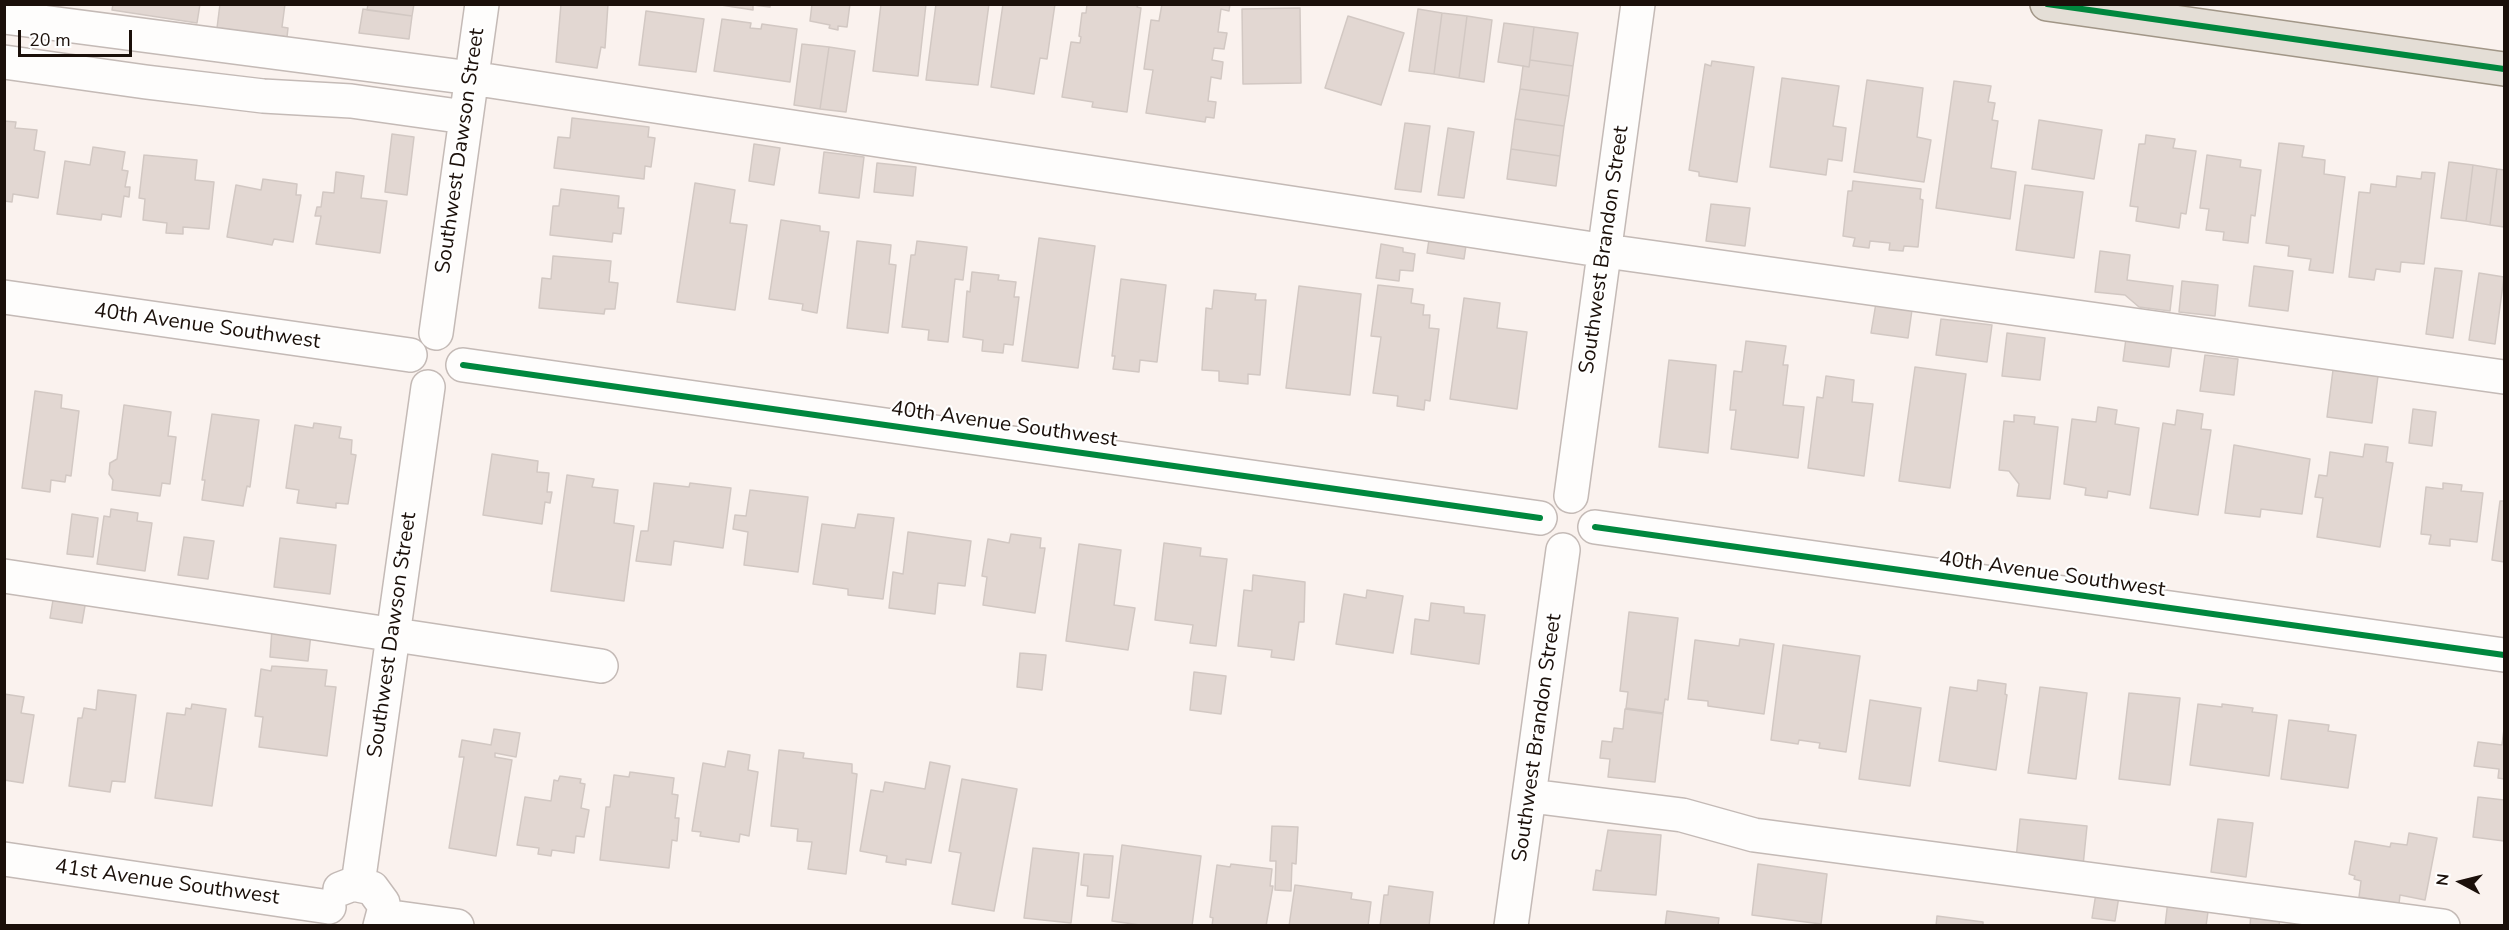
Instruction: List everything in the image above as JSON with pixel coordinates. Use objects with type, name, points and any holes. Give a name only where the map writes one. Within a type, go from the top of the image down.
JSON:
[{"type":"main road","points":[[2047,4],[2505,69]]},
{"type":"street","name":"Southwest Dawson Street","points":[[436,333],[482,4]]},
{"type":"street","name":"Southwest Brandon Street","points":[[1571,496],[1638,4]]},
{"type":"street","points":[[4,17],[471,78],[1606,251],[2505,377]]},
{"type":"street","points":[[4,62],[263,96],[351,101],[465,117]]},
{"type":"street","name":"40th Avenue Southwest","points":[[4,297],[410,356]]},
{"type":"street","points":[[436,333],[451,337],[458,344],[462,351],[463,365],[452,383],[436,388],[428,387],[414,376],[410,368],[410,356],[416,342],[424,336],[436,333]]},
{"type":"street","name":"40th Avenue Southwest","points":[[463,365],[1540,518]]},
{"type":"street","name":"Southwest Dawson Street","points":[[358,884],[428,387]]},
{"type":"street","points":[[1571,496],[1583,500],[1590,506],[1594,514],[1595,527],[1590,540],[1583,546],[1563,550],[1550,545],[1545,539],[1540,518],[1548,503],[1556,498],[1571,496]]},
{"type":"street","name":"40th Avenue Southwest","points":[[1595,527],[2505,655]]},
{"type":"street","name":"Southwest Brandon Street","points":[[1511,926],[1531,796],[1563,550]]},
{"type":"street","points":[[4,576],[601,666]]},
{"type":"street","points":[[1531,796],[1682,815],[1754,835],[2443,926]]},
{"type":"street","name":"41st Avenue Southwest","points":[[4,859],[331,916]]},
{"type":"street","points":[[331,916],[336,892],[345,886],[358,884],[372,888],[379,895],[383,903],[382,921],[457,926]]},
{"type":"building","points":[[113,4],[200,4],[197,23],[112,10]]},
{"type":"building","points":[[220,4],[285,4],[282,27],[288,28],[287,37],[217,28]]},
{"type":"building","points":[[368,4],[414,4],[412,16],[367,10]]},
{"type":"building","points":[[561,4],[608,4],[605,48],[601,47],[597,68],[556,62]]},
{"type":"building","points":[[770,4],[770,7],[753,5],[753,10],[721,5]]},
{"type":"building","points":[[812,4],[850,4],[847,27],[838,26],[838,30],[829,28],[830,25],[810,21]]},
{"type":"building","points":[[881,4],[926,4],[918,76],[873,71]]},
{"type":"building","points":[[936,4],[989,4],[978,85],[926,80]]},
{"type":"building","points":[[1003,4],[1055,4],[1047,59],[1040,58],[1034,94],[991,87]]},
{"type":"building","points":[[1087,4],[1138,4],[1137,7],[1141,8],[1127,112],[1092,107],[1093,102],[1062,97],[1071,42],[1080,43],[1082,13],[1086,13]]},
{"type":"building","points":[[1162,4],[1230,4],[1229,11],[1221,9],[1218,32],[1227,33],[1224,49],[1214,48],[1212,60],[1223,62],[1221,79],[1211,77],[1208,101],[1216,102],[1214,118],[1206,117],[1205,122],[1146,113],[1153,70],[1144,69],[1151,20],[1159,21]]},
{"type":"building","points":[[1300,8],[1301,83],[1243,84],[1242,9]]},
{"type":"building","points":[[363,9],[412,16],[409,39],[359,33]]},
{"type":"building","points":[[1418,9],[1442,13],[1434,74],[1409,71]]},
{"type":"building","points":[[646,11],[704,19],[696,72],[639,65]]},
{"type":"building","points":[[1442,13],[1467,16],[1459,78],[1434,74]]},
{"type":"building","points":[[1348,16],[1404,33],[1381,105],[1325,88]]},
{"type":"building","points":[[1467,16],[1492,20],[1484,82],[1459,78]]},
{"type":"building","points":[[722,19],[751,23],[750,28],[761,29],[762,24],[797,29],[790,82],[714,71]]},
{"type":"building","points":[[1504,23],[1534,27],[1529,67],[1498,62]]},
{"type":"building","points":[[1534,27],[1578,33],[1573,66],[1530,60]]},
{"type":"building","points":[[802,44],[829,47],[820,109],[794,105]]},
{"type":"building","points":[[829,47],[855,51],[846,112],[820,109]]},
{"type":"building","points":[[1530,60],[1573,66],[1569,96],[1520,89],[1523,66],[1529,67]]},
{"type":"building","points":[[1712,61],[1754,67],[1737,182],[1699,176],[1699,172],[1689,170],[1705,64],[1711,66]]},
{"type":"building","points":[[1782,78],[1839,86],[1833,126],[1846,128],[1842,161],[1828,159],[1826,175],[1770,167]]},
{"type":"building","points":[[1867,80],[1923,88],[1917,137],[1931,140],[1924,182],[1854,172]]},
{"type":"building","points":[[1954,81],[1991,86],[1988,102],[1995,103],[1992,120],[1998,121],[1991,168],[2016,172],[2010,219],[1936,208]]},
{"type":"building","points":[[1520,89],[1569,96],[1564,126],[1515,119]]},
{"type":"building","points":[[572,118],[649,127],[648,137],[655,138],[651,167],[645,166],[644,179],[554,168],[558,137],[570,138]]},
{"type":"building","points":[[1515,119],[1564,126],[1560,156],[1511,149]]},
{"type":"building","points":[[2039,120],[2102,130],[2094,179],[2032,169]]},
{"type":"building","points":[[4,121],[16,122],[15,128],[37,130],[34,150],[45,152],[38,198],[13,194],[12,202],[4,201]]},
{"type":"building","points":[[1405,123],[1430,126],[1421,192],[1395,189]]},
{"type":"building","points":[[1448,128],[1474,132],[1464,198],[1438,195]]},
{"type":"building","points":[[392,134],[414,137],[407,195],[385,192]]},
{"type":"building","points":[[2146,135],[2175,139],[2173,148],[2196,151],[2186,214],[2181,213],[2179,228],[2136,221],[2138,207],[2130,206],[2139,144],[2145,144]]},
{"type":"building","points":[[2279,143],[2304,146],[2302,157],[2325,160],[2324,174],[2345,177],[2333,273],[2309,270],[2311,259],[2288,256],[2289,246],[2266,243]]},
{"type":"building","points":[[754,144],[780,148],[774,185],[749,181]]},
{"type":"building","points":[[93,147],[125,152],[122,170],[128,171],[125,187],[130,187],[129,197],[124,196],[121,217],[102,214],[101,220],[57,214],[65,161],[90,165]]},
{"type":"building","points":[[1511,149],[1560,156],[1556,186],[1507,179]]},
{"type":"building","points":[[824,152],[864,157],[859,198],[819,193]]},
{"type":"building","points":[[144,155],[197,160],[195,180],[214,182],[209,229],[183,227],[183,234],[166,233],[167,223],[143,220],[145,199],[139,198]]},
{"type":"building","points":[[2207,155],[2241,160],[2240,167],[2261,170],[2255,216],[2251,215],[2248,243],[2223,240],[2224,232],[2206,230],[2209,209],[2200,208]]},
{"type":"building","points":[[2449,162],[2473,165],[2466,221],[2441,218]]},
{"type":"building","points":[[877,163],[916,167],[913,196],[874,192]]},
{"type":"building","points":[[2473,165],[2497,169],[2490,225],[2466,221]]},
{"type":"building","points":[[2497,169],[2504,170],[2504,227],[2490,225]]},
{"type":"building","points":[[336,172],[364,176],[361,198],[387,201],[380,253],[316,244],[321,216],[315,216],[317,207],[321,207],[323,192],[334,193]]},
{"type":"building","points":[[2422,172],[2435,173],[2424,264],[2401,262],[2400,272],[2376,269],[2374,280],[2349,277],[2359,192],[2370,193],[2371,184],[2396,187],[2397,176],[2421,179]]},
{"type":"building","points":[[263,179],[297,184],[296,195],[301,195],[293,242],[274,239],[272,245],[227,237],[236,185],[261,190]]},
{"type":"building","points":[[1853,181],[1921,189],[1920,199],[1923,200],[1918,247],[1904,246],[1903,251],[1889,250],[1890,243],[1870,241],[1869,248],[1853,246],[1855,238],[1843,236],[1848,191],[1852,191]]},
{"type":"building","points":[[695,183],[735,190],[730,223],[747,225],[735,310],[677,302]]},
{"type":"building","points":[[2025,185],[2083,192],[2074,258],[2016,250]]},
{"type":"building","points":[[561,189],[619,196],[618,208],[624,208],[621,234],[613,233],[612,242],[550,235],[553,206],[559,206]]},
{"type":"building","points":[[1711,204],[1750,208],[1745,246],[1706,241]]},
{"type":"building","points":[[781,220],[820,226],[820,231],[829,232],[817,313],[802,310],[803,304],[769,299]]},
{"type":"building","points":[[1430,233],[1467,239],[1464,259],[1427,253]]},
{"type":"building","points":[[1039,238],[1095,246],[1078,368],[1022,361]]},
{"type":"building","points":[[857,241],[891,245],[889,264],[896,265],[888,333],[847,328]]},
{"type":"building","points":[[917,241],[967,247],[963,280],[955,279],[948,342],[928,340],[929,330],[902,327],[911,255],[915,255]]},
{"type":"building","points":[[1381,244],[1403,248],[1403,252],[1415,254],[1413,271],[1400,270],[1399,281],[1376,278]]},
{"type":"building","points":[[2100,251],[2130,255],[2127,280],[2173,286],[2170,311],[2139,307],[2125,295],[2095,292]]},
{"type":"building","points":[[553,256],[611,261],[609,282],[618,283],[615,309],[605,309],[604,314],[539,308],[542,278],[551,279]]},
{"type":"building","points":[[2254,266],[2293,271],[2288,311],[2249,306]]},
{"type":"building","points":[[2435,268],[2462,271],[2453,338],[2426,334]]},
{"type":"building","points":[[972,272],[999,275],[998,280],[1016,282],[1014,297],[1019,297],[1013,345],[1004,344],[1003,353],[982,351],[983,340],[963,337],[967,291],[970,292]]},
{"type":"building","points":[[2479,273],[2504,277],[2495,344],[2469,340]]},
{"type":"building","points":[[1121,279],[1166,285],[1157,362],[1140,360],[1139,372],[1113,369],[1115,356],[1112,356]]},
{"type":"building","points":[[2182,281],[2218,285],[2215,316],[2179,312]]},
{"type":"building","points":[[1378,285],[1413,289],[1411,303],[1424,305],[1423,315],[1430,315],[1429,328],[1439,329],[1430,401],[1425,400],[1424,410],[1397,406],[1398,396],[1373,393],[1381,337],[1371,336]]},
{"type":"building","points":[[1299,286],[1361,294],[1350,395],[1286,388]]},
{"type":"building","points":[[1214,290],[1256,294],[1255,300],[1266,300],[1260,375],[1248,374],[1248,384],[1219,381],[1219,371],[1202,370],[1206,308],[1212,309]]},
{"type":"building","points":[[1877,297],[1913,303],[1908,338],[1871,333]]},
{"type":"building","points":[[1464,298],[1500,303],[1497,328],[1527,332],[1517,409],[1450,399]]},
{"type":"building","points":[[1941,319],[1992,325],[1987,362],[1936,355]]},
{"type":"building","points":[[2127,331],[2173,337],[2169,367],[2123,361]]},
{"type":"building","points":[[2007,333],[2045,338],[2040,380],[2002,376]]},
{"type":"building","points":[[1746,341],[1786,346],[1783,365],[1788,365],[1783,405],[1804,407],[1798,458],[1731,449],[1736,410],[1730,410],[1734,371],[1742,372]]},
{"type":"building","points":[[2205,355],[2238,359],[2234,395],[2200,391]]},
{"type":"building","points":[[1669,360],[1716,365],[1708,453],[1659,447]]},
{"type":"building","points":[[1915,367],[1966,374],[1950,488],[1899,481]]},
{"type":"building","points":[[2333,370],[2378,376],[2372,423],[2327,417]]},
{"type":"building","points":[[1826,376],[1854,380],[1852,402],[1873,404],[1864,476],[1808,468],[1817,397],[1823,398]]},
{"type":"building","points":[[35,391],[62,395],[61,408],[79,411],[71,476],[66,475],[65,482],[51,480],[50,492],[22,488]]},
{"type":"building","points":[[124,405],[171,412],[168,436],[176,437],[170,484],[162,483],[160,496],[112,490],[113,480],[109,474],[110,463],[117,459]]},
{"type":"building","points":[[2098,407],[2117,410],[2115,424],[2139,428],[2130,495],[2108,491],[2107,498],[2085,495],[2086,488],[2064,484],[2072,419],[2096,422]]},
{"type":"building","points":[[2413,409],[2436,412],[2432,446],[2409,443]]},
{"type":"building","points":[[2177,410],[2203,414],[2201,429],[2211,430],[2198,515],[2150,508],[2163,423],[2175,425]]},
{"type":"building","points":[[212,414],[259,420],[250,487],[247,486],[243,506],[202,500],[205,480],[202,480]]},
{"type":"building","points":[[2014,415],[2035,417],[2034,424],[2058,427],[2050,499],[2017,496],[2019,484],[2009,471],[1999,470],[2004,421],[2014,422]]},
{"type":"building","points":[[314,423],[341,427],[339,438],[352,440],[351,454],[356,455],[348,504],[336,503],[336,508],[297,503],[299,490],[286,488],[295,425],[313,428]]},
{"type":"building","points":[[2365,444],[2388,447],[2386,462],[2393,463],[2380,547],[2317,537],[2323,498],[2315,497],[2319,475],[2327,476],[2330,452],[2363,457]]},
{"type":"building","points":[[2234,445],[2310,459],[2302,514],[2261,509],[2260,517],[2225,513]]},
{"type":"building","points":[[492,454],[538,461],[537,472],[549,473],[547,492],[552,492],[550,503],[545,502],[542,524],[483,515]]},
{"type":"building","points":[[567,475],[594,479],[592,487],[618,490],[614,523],[634,526],[624,601],[551,591]]},
{"type":"building","points":[[654,483],[689,487],[690,483],[731,488],[723,548],[674,541],[671,565],[636,561],[641,531],[648,531]]},
{"type":"building","points":[[2443,483],[2462,485],[2461,491],[2483,493],[2477,542],[2450,539],[2450,546],[2429,544],[2431,535],[2421,534],[2426,487],[2443,489]]},
{"type":"building","points":[[750,490],[808,497],[798,572],[744,565],[748,532],[733,529],[735,515],[746,516]]},
{"type":"building","points":[[2500,501],[2504,501],[2504,562],[2492,560]]},
{"type":"building","points":[[111,509],[138,513],[137,521],[152,523],[145,571],[97,564],[104,516],[110,517]]},
{"type":"building","points":[[72,514],[98,518],[93,557],[67,554]]},
{"type":"building","points":[[858,514],[894,518],[883,599],[848,595],[848,589],[813,584],[822,524],[855,528]]},
{"type":"building","points":[[908,532],[971,541],[965,586],[938,583],[935,614],[889,608],[893,572],[903,574]]},
{"type":"building","points":[[1011,534],[1041,538],[1040,548],[1045,548],[1035,613],[983,605],[987,577],[982,576],[988,539],[1009,543]]},
{"type":"building","points":[[184,537],[214,541],[208,579],[178,575]]},
{"type":"building","points":[[280,538],[336,545],[330,594],[274,587]]},
{"type":"building","points":[[1164,543],[1201,548],[1200,556],[1227,559],[1216,646],[1190,643],[1193,625],[1155,620]]},
{"type":"building","points":[[1079,544],[1121,550],[1114,605],[1135,608],[1128,650],[1066,641]]},
{"type":"building","points":[[1253,575],[1305,582],[1304,622],[1299,622],[1294,660],[1271,657],[1272,650],[1238,646],[1244,590],[1252,591]]},
{"type":"building","points":[[1367,590],[1403,596],[1393,653],[1336,644],[1344,594],[1366,598]]},
{"type":"building","points":[[54,594],[86,600],[82,623],[50,618]]},
{"type":"building","points":[[1431,603],[1464,607],[1464,613],[1485,615],[1479,664],[1411,654],[1415,619],[1429,621]]},
{"type":"building","points":[[1629,612],[1678,618],[1668,700],[1665,699],[1663,713],[1626,708],[1628,692],[1620,691]]},
{"type":"building","points":[[272,629],[311,634],[308,661],[270,657]]},
{"type":"building","points":[[1740,639],[1774,644],[1764,714],[1708,706],[1708,701],[1688,699],[1695,640],[1739,646]]},
{"type":"building","points":[[1783,645],[1860,656],[1846,752],[1819,748],[1820,743],[1799,740],[1798,744],[1771,740]]},
{"type":"building","points":[[1020,653],[1046,655],[1042,690],[1017,687]]},
{"type":"building","points":[[272,666],[327,670],[325,686],[336,687],[327,756],[259,747],[263,717],[255,716],[261,669],[271,671]]},
{"type":"building","points":[[1194,672],[1226,676],[1221,714],[1190,710]]},
{"type":"building","points":[[1978,680],[2006,684],[2005,694],[2007,695],[1996,770],[1939,761],[1950,687],[1977,691]]},
{"type":"building","points":[[2040,687],[2087,693],[2076,779],[2028,773]]},
{"type":"building","points":[[98,690],[136,695],[125,782],[112,781],[110,792],[69,786],[78,718],[82,718],[84,708],[96,710]]},
{"type":"building","points":[[2129,693],[2180,698],[2170,785],[2119,779]]},
{"type":"building","points":[[4,694],[24,697],[21,713],[34,715],[23,783],[4,780]]},
{"type":"building","points":[[1870,700],[1921,708],[1910,786],[1859,779]]},
{"type":"building","points":[[192,704],[226,709],[212,806],[155,798],[167,713],[185,715],[186,708],[191,709]]},
{"type":"building","points":[[2198,704],[2253,708],[2252,712],[2277,715],[2269,776],[2190,765]]},
{"type":"building","points":[[1625,709],[1663,714],[1655,782],[1608,777],[1610,759],[1600,758],[1602,741],[1612,742],[1614,728],[1623,729]]},
{"type":"building","points":[[2289,720],[2329,725],[2328,731],[2356,735],[2348,788],[2281,779]]},
{"type":"building","points":[[494,729],[520,733],[516,757],[495,753],[495,757],[512,760],[496,856],[449,848],[464,757],[459,757],[462,740],[491,745]]},
{"type":"building","points":[[2504,729],[2504,779],[2498,778],[2499,769],[2474,766],[2478,742],[2502,745]]},
{"type":"building","points":[[779,750],[804,753],[803,758],[852,764],[852,773],[857,774],[846,874],[808,869],[812,842],[797,841],[798,829],[771,826]]},
{"type":"building","points":[[728,751],[750,755],[748,770],[758,772],[749,836],[740,834],[739,842],[700,836],[701,832],[692,831],[703,763],[725,767]]},
{"type":"building","points":[[930,762],[950,766],[931,863],[906,859],[906,865],[886,862],[887,856],[860,851],[871,790],[883,792],[885,782],[925,789]]},
{"type":"building","points":[[630,772],[674,778],[672,794],[678,795],[675,818],[679,818],[677,841],[672,840],[669,868],[600,860],[606,807],[610,807],[614,775],[629,777]]},
{"type":"building","points":[[560,776],[581,779],[580,783],[585,784],[581,808],[589,810],[584,837],[576,836],[574,853],[552,850],[551,856],[538,854],[539,848],[517,845],[525,797],[551,801],[554,780],[558,781]]},
{"type":"building","points":[[962,779],[1017,789],[994,911],[952,904],[961,853],[949,851]]},
{"type":"building","points":[[2478,797],[2504,800],[2504,841],[2473,837]]},
{"type":"building","points":[[2020,819],[2087,826],[2083,866],[2016,859]]},
{"type":"building","points":[[2218,819],[2253,823],[2246,877],[2211,872]]},
{"type":"building","points":[[1272,826],[1298,827],[1296,864],[1292,863],[1291,891],[1275,890],[1276,861],[1270,861]]},
{"type":"building","points":[[1608,830],[1661,835],[1656,895],[1593,890],[1596,870],[1601,871]]},
{"type":"building","points":[[2409,833],[2437,838],[2425,900],[2400,895],[2399,904],[2359,897],[2361,881],[2349,874],[2355,841],[2390,847],[2391,843],[2407,845]]},
{"type":"building","points":[[1122,845],[1201,856],[1192,926],[1147,926],[1112,921]]},
{"type":"building","points":[[1033,848],[1079,853],[1071,923],[1024,918]]},
{"type":"building","points":[[1084,854],[1113,856],[1109,898],[1087,896],[1088,886],[1081,885]]},
{"type":"building","points":[[1231,864],[1272,869],[1270,886],[1273,886],[1266,926],[1212,926],[1213,918],[1210,917],[1217,865],[1230,867]]},
{"type":"building","points":[[1758,864],[1827,874],[1821,924],[1752,915]]},
{"type":"building","points":[[1295,885],[1352,893],[1351,899],[1371,902],[1368,926],[1289,926]]},
{"type":"building","points":[[1389,886],[1433,892],[1429,926],[1380,926],[1384,895],[1388,895]]},
{"type":"building","points":[[2097,887],[2120,890],[2115,921],[2092,918]]},
{"type":"building","points":[[2169,892],[2210,898],[2206,926],[2165,926]]},
{"type":"building","points":[[1667,911],[1719,918],[1718,926],[1665,926]]},
{"type":"building","points":[[2251,913],[2280,917],[2279,926],[2250,926]]},
{"type":"building","points":[[1937,916],[1983,922],[1983,926],[1936,926]]},
{"type":"cycle path","points":[[2047,4],[2504,69]]},
{"type":"cycle path","points":[[463,365],[1540,518]]},
{"type":"cycle path","points":[[1595,527],[2504,655]]}]
